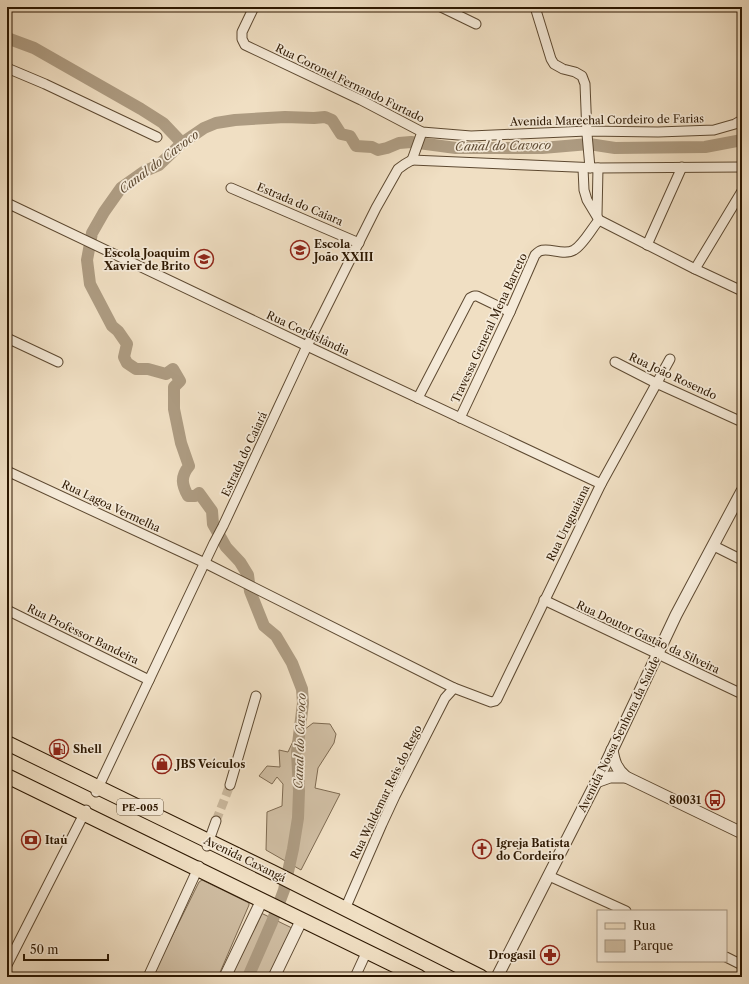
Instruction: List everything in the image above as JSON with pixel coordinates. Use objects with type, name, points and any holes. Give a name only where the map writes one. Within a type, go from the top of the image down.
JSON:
[{"type":"main road","name":"Avenida Caxangá","points":[[7,743],[97,790],[208,844],[272,872],[481,977]]},
{"type":"main road","name":"PE-005","points":[[7,776],[85,811],[199,866],[264,901],[419,977]]},
{"type":"street","name":"Rua Coronel Fernando Furtado","points":[[254,7],[242,32],[242,39],[245,45],[361,100],[421,134],[471,136]]},
{"type":"street","points":[[441,7],[476,24]]},
{"type":"street","points":[[534,7],[554,64],[582,76],[586,84],[587,133],[590,167],[598,218]]},
{"type":"street","points":[[7,68],[45,84],[157,137]]},
{"type":"street","name":"Avenida Marechal Cordeiro de Farias","points":[[471,136],[714,130],[735,124],[742,120]]},
{"type":"street","points":[[421,134],[412,158],[590,167],[742,166]]},
{"type":"street","name":"Estrada do Caiará","points":[[97,790],[307,346],[376,208],[398,170],[412,158]]},
{"type":"street","points":[[590,167],[584,190],[587,200],[598,218],[646,245],[742,291]]},
{"type":"street","points":[[646,245],[682,167]]},
{"type":"street","name":"Estrada do Caiara","points":[[231,188],[359,243]]},
{"type":"street","points":[[696,269],[742,191]]},
{"type":"street","name":"Rua Cordislândia","points":[[7,203],[601,484]]},
{"type":"street","name":"Travessa General Mena Barreto","points":[[460,418],[535,255],[544,250],[569,252],[574,250],[580,245],[598,218]]},
{"type":"street","points":[[418,398],[470,298],[477,296],[510,312]]},
{"type":"street","points":[[7,338],[58,362]]},
{"type":"street","name":"Rua Uruguaiana","points":[[454,688],[492,702],[497,699],[601,484],[670,359]]},
{"type":"street","name":"Rua João Rosendo","points":[[615,362],[656,383],[742,422]]},
{"type":"street","name":"Rua Lagoa Vermelha","points":[[7,471],[205,563],[454,688]]},
{"type":"street","name":"Avenida Nossa Senhora da Saúde","points":[[497,977],[612,750],[676,615],[742,492]]},
{"type":"street","points":[[714,546],[742,560]]},
{"type":"street","name":"Rua Doutor Gastão da Silveira","points":[[544,600],[742,694]]},
{"type":"street","name":"Rua Professor Bandeira","points":[[7,610],[149,680]]},
{"type":"street","name":"Rua Waldemar Reis do Rego","points":[[345,909],[395,796],[445,698],[454,688]]},
{"type":"street","points":[[230,785],[256,696]]},
{"type":"street","points":[[612,750],[614,761],[620,772],[626,777],[742,833]]},
{"type":"street","points":[[596,782],[610,778],[626,777]]},
{"type":"street","points":[[7,965],[85,811]]},
{"type":"street","points":[[208,844],[216,821]]},
{"type":"street","points":[[148,977],[199,866]]},
{"type":"street","points":[[549,876],[624,910]]},
{"type":"street","points":[[225,977],[264,901]]},
{"type":"street","points":[[274,977],[300,919]]},
{"type":"street","points":[[355,977],[367,951]]},
{"type":"street","points":[[727,958],[742,965]]},
{"type":"green space","points":[[313,723],[330,724],[336,734],[334,743],[318,768],[315,788],[340,794],[301,870],[266,850],[267,812],[282,806],[283,784],[277,777],[272,784],[259,776],[267,766],[280,767],[279,750],[288,752],[295,737]]},
{"type":"green space","points":[[202,880],[249,903],[218,977],[152,977],[199,882]]},
{"type":"green space","points":[[259,912],[294,929],[272,977],[229,977]]},
{"type":"waterway","points":[[7,38],[34,48],[141,109],[163,123],[182,143]]},
{"type":"waterway","name":"Canal do Cavoco","points":[[248,977],[284,890],[293,849],[298,818],[299,791],[297,752],[303,703],[302,689],[292,663],[276,636],[264,626],[250,591],[248,575],[240,562],[226,547],[213,524],[212,511],[199,493],[195,496],[188,496],[184,488],[183,477],[189,466],[181,443],[174,409],[174,387],[180,381],[173,369],[166,374],[148,369],[136,369],[127,363],[124,357],[127,344],[118,331],[112,326],[90,284],[87,260],[92,233],[104,212],[121,188],[145,171],[159,165],[182,143],[204,128],[216,123],[235,120],[285,117],[325,117],[332,120],[341,134],[350,136],[356,146],[372,147],[378,150],[399,143],[411,142],[456,148],[542,148],[589,144],[615,148],[705,147],[742,140]]},
{"type":"tunnel","points":[[216,821],[230,785]]},
{"type":"place","name":"Escola João XXIII","points":[[300,250]]},
{"type":"place","name":"Escola Joaquim Xavier de Brito","points":[[204,259]]},
{"type":"place","name":"Shell","points":[[59,749]]},
{"type":"place","name":"JBS Veículos","points":[[162,764]]},
{"type":"place","name":"80031","points":[[715,800]]},
{"type":"place","name":"Itaú","points":[[31,840]]},
{"type":"place","name":"Igreja Batista do Cordeiro","points":[[482,849]]},
{"type":"place","name":"Drogasil","points":[[550,955]]}]
